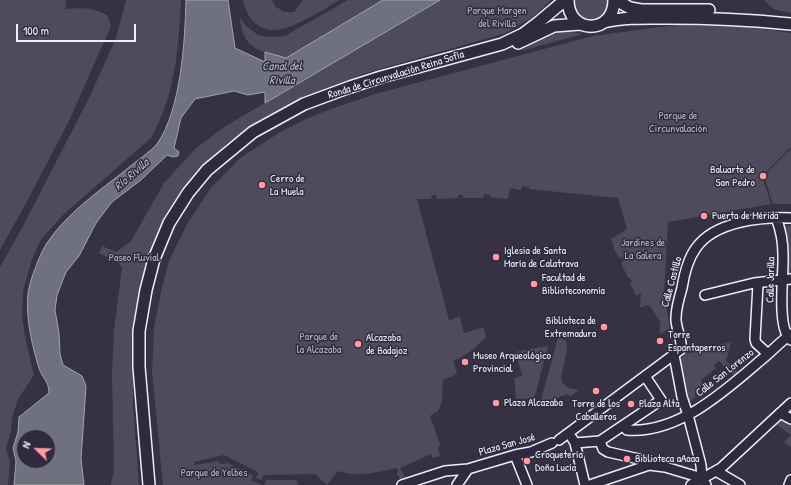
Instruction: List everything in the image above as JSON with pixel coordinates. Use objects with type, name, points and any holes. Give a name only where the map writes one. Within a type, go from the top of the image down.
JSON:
[{"type":"main road","name":"Ronda de Circunvalación Reina Sofía","points":[[149,485],[139,367],[139,331],[146,290],[154,259],[169,223],[188,193],[207,170],[253,132],[304,104],[381,77],[502,44],[523,34],[564,0]]},
{"type":"main road","points":[[568,0],[570,14],[580,24]]},
{"type":"main road","points":[[604,22],[614,8],[615,0],[630,8],[641,10],[713,10],[791,16]]},
{"type":"main road","name":"Ronda de Circunvalación Reina Sofía","points":[[156,485],[146,367],[146,331],[152,292],[160,261],[176,226],[194,197],[213,174],[232,156],[258,136],[282,122],[344,96],[505,49],[554,26],[580,24],[595,26],[604,22],[627,18],[713,18],[791,24]]},
{"type":"street","points":[[776,218],[791,218]]},
{"type":"street","name":"Calle Castillo","points":[[674,355],[681,348],[676,322],[682,286],[691,257],[696,248],[712,232],[726,226],[776,218]]},
{"type":"street","name":"Calle Jarilla","points":[[776,218],[780,228],[787,279],[782,316],[790,337]]},
{"type":"street","points":[[705,295],[754,283],[758,284],[787,279]]},
{"type":"street","points":[[758,284],[755,339],[756,342],[768,354]]},
{"type":"street","name":"Calle San Lorenzo","points":[[624,426],[627,430],[647,430],[685,418],[716,396],[790,337]]},
{"type":"street","points":[[674,355],[682,397],[688,415],[704,481]]},
{"type":"street","name":"Plaza San José","points":[[402,485],[438,473],[455,469],[468,469],[515,455],[531,452],[555,442],[674,355]]},
{"type":"street","points":[[574,443],[600,441],[662,400],[649,373]]},
{"type":"street","points":[[691,485],[704,481],[791,403]]},
{"type":"street","points":[[780,413],[791,418]]},
{"type":"street","points":[[569,433],[591,485],[649,465]]},
{"type":"street","points":[[600,441],[603,448],[608,452],[639,459],[649,465],[665,467],[704,481]]},
{"type":"street","points":[[515,455],[527,485]]},
{"type":"street","name":"Plaza San José","points":[[457,485],[468,469]]},
{"type":"street","points":[[716,471],[740,485]]},
{"type":"street","points":[[789,485],[791,480]]},
{"type":"green space","points":[[0,0],[66,0],[65,9],[82,8],[97,11],[108,16],[111,26],[69,121],[0,250]]},
{"type":"green space","points":[[126,0],[181,0],[177,53],[171,88],[166,105],[151,138],[65,213],[41,239],[31,262],[23,291],[22,316],[34,375],[18,399],[12,418],[11,430],[6,449],[10,462],[8,485],[0,485],[0,267],[22,228],[90,96],[116,38]]},
{"type":"green space","points":[[243,0],[272,0],[275,6],[284,12],[294,12],[303,0],[339,0],[290,27],[269,30],[253,21],[244,6]]},
{"type":"green space","points":[[348,0],[383,0],[286,58],[254,47],[248,42],[241,28],[240,17],[246,26],[258,35],[268,37],[285,36]]},
{"type":"green space","name":"Paseo Fluvial","points":[[440,0],[551,0],[534,16],[506,33],[366,73],[291,105],[227,143],[189,183],[151,251],[133,332],[133,403],[139,485],[111,485],[114,469],[112,374],[114,330],[122,268],[119,263],[99,253],[102,246],[116,252],[131,241],[164,183],[195,149],[224,127]]},
{"type":"green space","points":[[573,0],[608,0],[608,7],[605,13],[595,20],[583,20],[574,10]]},
{"type":"green space","points":[[764,0],[791,0],[791,13],[775,10]]},
{"type":"green space","points":[[679,25],[749,28],[791,33],[791,147],[762,176],[771,204],[668,222],[664,294],[670,328],[660,334],[660,322],[650,306],[647,305],[640,307],[641,293],[636,296],[630,283],[632,282],[630,278],[628,278],[621,263],[624,261],[622,257],[619,258],[613,247],[614,246],[611,239],[627,229],[618,198],[529,189],[529,187],[522,186],[521,190],[510,188],[508,199],[490,197],[490,195],[484,194],[483,198],[463,198],[463,195],[458,195],[458,198],[437,199],[436,195],[432,195],[431,199],[417,199],[449,320],[460,317],[464,333],[484,327],[486,337],[467,354],[453,361],[457,374],[443,380],[442,401],[438,411],[430,416],[440,444],[438,449],[440,456],[433,458],[431,454],[400,468],[405,477],[400,479],[397,473],[399,472],[397,468],[375,473],[361,474],[338,471],[327,485],[315,474],[264,475],[261,480],[256,478],[258,472],[224,455],[194,462],[195,465],[219,461],[220,464],[225,464],[226,462],[253,475],[251,480],[262,485],[163,485],[152,372],[154,328],[162,287],[169,261],[187,224],[210,189],[240,158],[282,131],[306,119],[375,94],[593,36]]},
{"type":"green space","points":[[566,31],[583,34],[520,51],[545,36]]},
{"type":"green space","points":[[791,149],[791,204],[773,204],[764,176]]},
{"type":"green space","points":[[784,226],[791,226],[791,277],[785,278]]},
{"type":"green space","points":[[558,338],[565,340],[567,344],[562,371],[562,382],[568,388],[579,390],[570,397],[568,394],[542,403],[541,400]]},
{"type":"green space","points":[[731,342],[726,361],[740,374],[736,378],[719,361],[714,365],[716,368],[701,380],[703,384],[701,386],[702,389],[694,394],[696,397],[686,404],[678,362],[686,353]]},
{"type":"green space","points":[[548,346],[535,396],[533,398],[516,399],[514,378],[521,376],[522,374],[515,352]]},
{"type":"green space","points":[[779,417],[791,422],[791,435],[773,422]]},
{"type":"green space","points":[[791,435],[791,447],[784,442]]},
{"type":"green space","name":"Parque de Yelbes","points":[[266,480],[294,480],[298,482],[297,485],[264,485]]},
{"type":"water","points":[[186,0],[228,0],[235,48],[265,62],[265,52],[286,58],[383,0],[440,0],[265,103],[265,92],[248,95],[234,91],[195,99],[181,118],[174,148],[179,152],[178,156],[173,157],[167,155],[141,180],[112,202],[96,223],[79,256],[66,272],[57,295],[55,310],[59,333],[60,354],[63,365],[82,376],[86,386],[81,459],[84,485],[14,485],[16,461],[16,469],[56,469],[56,429],[18,429],[19,417],[49,393],[47,382],[40,371],[36,359],[28,318],[27,307],[29,288],[34,271],[47,243],[64,222],[84,203],[147,154],[157,144],[172,113],[183,55]]},
{"type":"water","points":[[16,438],[16,461],[13,448]]},
{"type":"place","name":"Baluarte de San Pedro","points":[[763,176]]},
{"type":"place","name":"Cerro de La Muela","points":[[262,185]]},
{"type":"place","name":"Puerta de Mérida","points":[[704,216]]},
{"type":"place","name":"Iglesia de Santa María de Calatrava","points":[[496,257]]},
{"type":"place","name":"Facultad de Biblioteconomía","points":[[534,284]]},
{"type":"place","name":"Biblioteca de Extremadura","points":[[604,327]]},
{"type":"place","name":"Torre Espantaperros","points":[[660,341]]},
{"type":"place","name":"Alcazaba de Badajoz","points":[[358,344]]},
{"type":"place","name":"Museo Arqueológico Provincial","points":[[465,362]]},
{"type":"place","name":"Torre de los Caballeros","points":[[596,391]]},
{"type":"place","name":"Plaza Alcazaba","points":[[496,403]]},
{"type":"place","name":"Plaza Alta","points":[[631,404]]},
{"type":"place","name":"Biblioteca aAaaa","points":[[627,459]]},
{"type":"place","name":"Croquetería Doña Lucía","points":[[527,461]]},
{"type":"park label","name":"Parque Margen del Rivilla","points":[[497,17]]},
{"type":"park label","name":"Parque de Circunvalación","points":[[678,122]]},
{"type":"park label","name":"Jardines de La Galera","points":[[643,249]]},
{"type":"park label","name":"Parque de la Alcazaba","points":[[319,343]]},
{"type":"water label","name":"Canal del Rivilla","points":[[282,74]]},
{"type":"water label","name":"Río Rivilla","points":[[132,175]]}]
